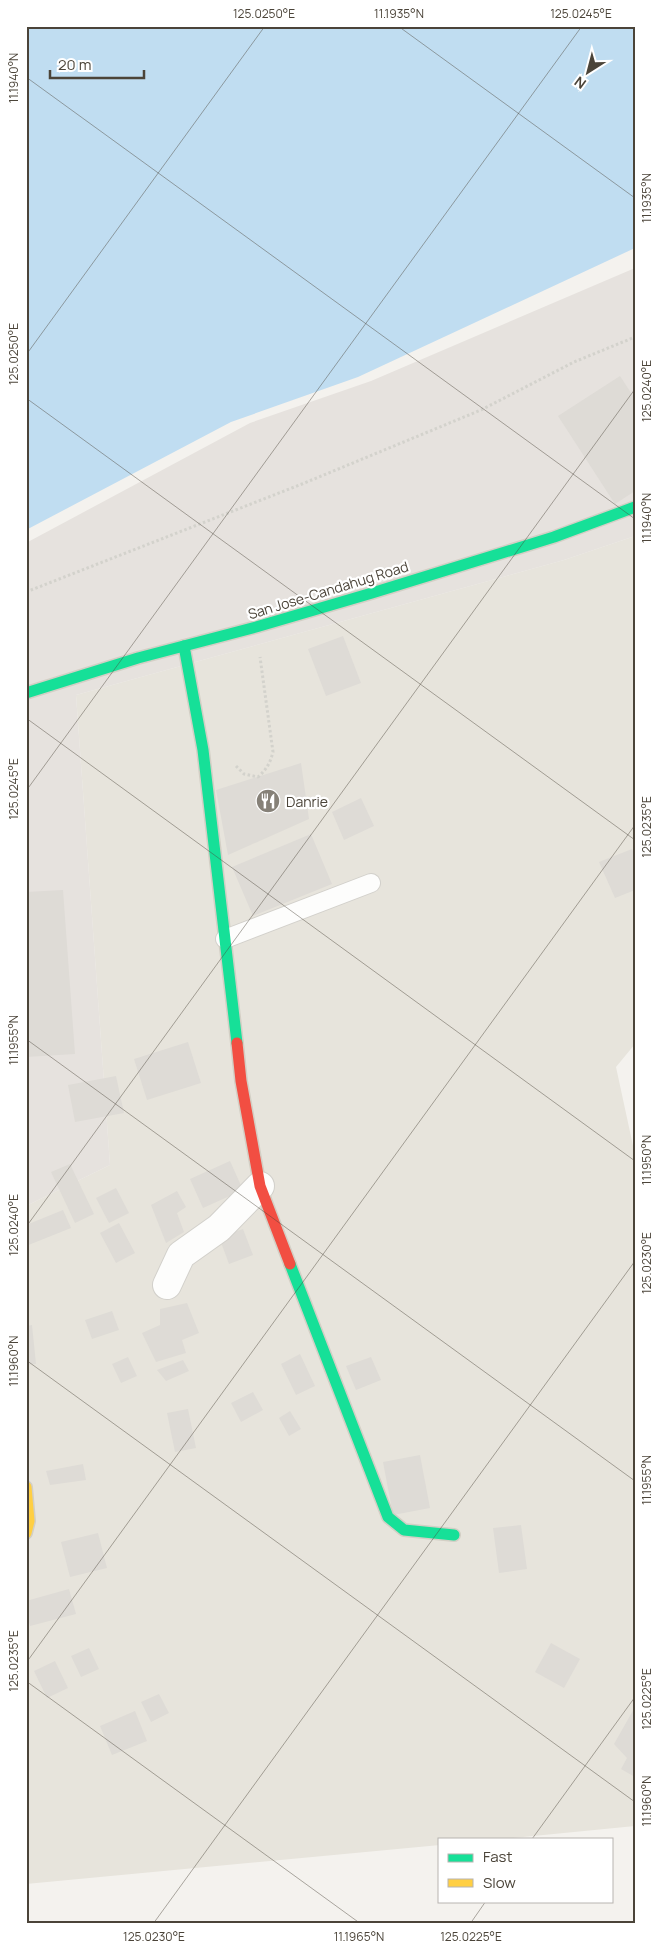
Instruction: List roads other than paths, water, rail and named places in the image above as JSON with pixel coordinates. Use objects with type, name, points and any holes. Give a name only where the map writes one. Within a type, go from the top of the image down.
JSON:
[{"type":"street","name":"San Jose-Candahug Road","points":[[26,693],[138,658],[256,627],[554,536],[635,506]]},
{"type":"street","points":[[184,646],[203,750],[241,1081],[260,1186],[388,1517],[404,1530],[454,1535]]},
{"type":"street","points":[[167,1285],[181,1255],[219,1228],[260,1186]]},
{"type":"street","points":[[26,1487],[30,1521],[26,1532]]},
{"type":"lane","points":[[225,939],[371,883]]},
{"type":"water","points":[[26,26],[635,26],[635,248],[358,377],[231,422],[26,530]]},
{"type":"place","name":"Danrie","points":[[268,801]]}]
